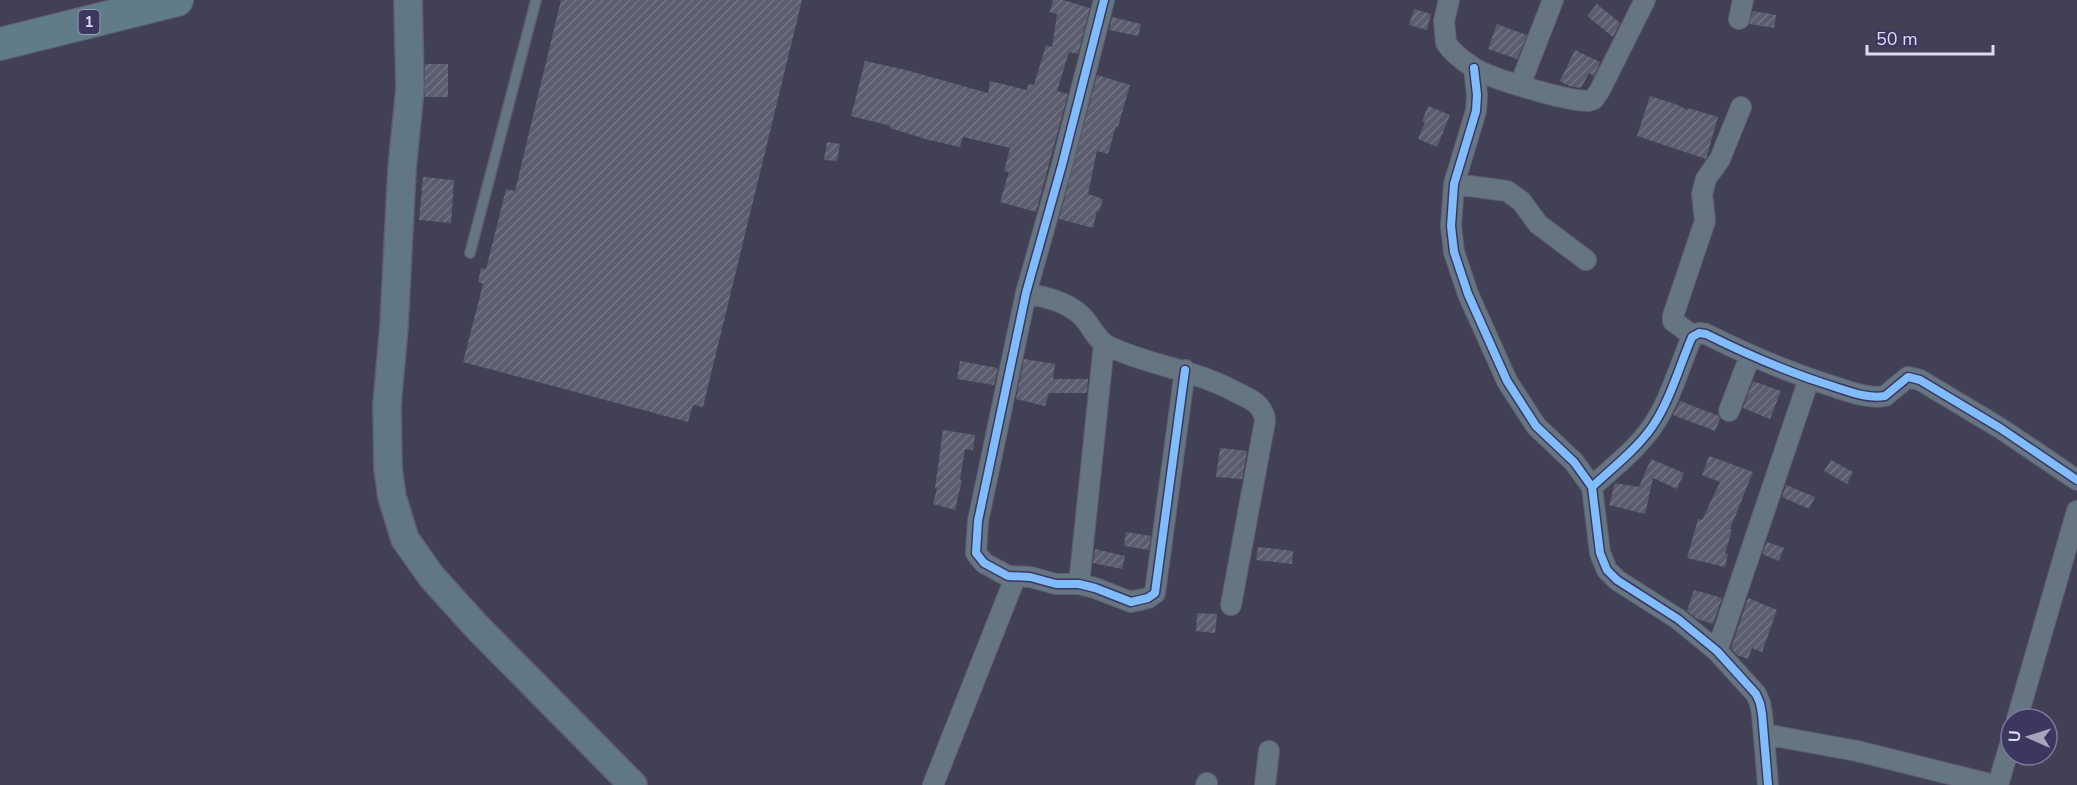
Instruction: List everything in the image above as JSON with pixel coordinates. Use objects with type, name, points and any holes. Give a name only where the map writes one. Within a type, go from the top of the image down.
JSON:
[{"type":"highway","name":"1","points":[[0,44],[177,0]]},
{"type":"main road","points":[[408,0],[410,89],[402,169],[394,326],[387,405],[388,468],[392,498],[405,539],[431,576],[477,627],[633,785]]},
{"type":"street","points":[[1104,0],[1062,165],[1026,293],[978,521],[975,542],[976,553],[980,559],[1015,578],[1030,577],[1056,584],[1079,584],[1131,602],[1148,598],[1155,592],[1185,370]]},
{"type":"street","points":[[1449,0],[1444,21],[1446,43],[1474,68],[1520,85],[1582,101],[1594,99],[1646,0]]},
{"type":"street","points":[[1520,85],[1553,0]]},
{"type":"street","points":[[1474,68],[1478,96],[1476,111],[1454,184],[1450,226],[1454,252],[1468,294],[1507,381],[1536,426],[1574,462],[1592,487],[1600,553],[1607,570],[1617,580],[1678,619],[1717,651],[1756,694],[1760,703],[1768,785]]},
{"type":"street","points":[[1693,336],[1673,321],[1673,316],[1705,221],[1702,194],[1706,179],[1720,159],[1741,107]]},
{"type":"street","points":[[1454,184],[1507,191],[1521,201],[1538,224],[1586,260]]},
{"type":"street","points":[[1026,293],[1062,302],[1074,309],[1086,320],[1104,344],[1132,357],[1185,370],[1214,381],[1258,404],[1264,411],[1263,430],[1231,605]]},
{"type":"street","points":[[1592,487],[1636,446],[1652,427],[1693,336],[1699,333],[1809,379],[1862,395],[1885,396],[1905,378],[1913,377],[1970,410],[2077,480]]},
{"type":"street","points":[[1079,584],[1104,344]]},
{"type":"street","points":[[1729,411],[1750,356]]},
{"type":"street","points":[[1717,651],[1809,379]]},
{"type":"street","points":[[2021,707],[2077,511]]},
{"type":"street","points":[[933,785],[1015,578]]},
{"type":"street","points":[[1764,734],[1857,751],[1994,785]]},
{"type":"street","points":[[1265,785],[1269,751]]},
{"type":"street","points":[[1998,785],[2003,767]]},
{"type":"lane","points":[[470,253],[536,0]]},
{"type":"building","points":[[561,0],[802,0],[703,407],[693,405],[688,422],[463,362],[483,284],[478,282],[481,268],[486,269],[506,189],[515,191]]},
{"type":"building","points":[[1053,0],[1063,0],[1090,8],[1078,54],[1069,52],[1057,91],[1068,94],[1036,212],[1000,202],[1009,172],[1004,171],[1010,148],[963,137],[960,147],[925,139],[890,128],[891,126],[851,116],[865,61],[988,93],[990,81],[1027,90],[1028,84],[1034,85],[1046,45],[1052,47],[1057,14],[1050,12]]},
{"type":"building","points":[[1597,4],[1620,23],[1613,37],[1587,16]]},
{"type":"building","points":[[1414,9],[1431,14],[1427,30],[1409,25]]},
{"type":"building","points":[[1753,11],[1776,15],[1774,28],[1749,24]]},
{"type":"building","points":[[1112,17],[1141,24],[1138,36],[1109,30]]},
{"type":"building","points":[[1497,24],[1527,35],[1517,59],[1488,49]]},
{"type":"building","points":[[1575,50],[1600,62],[1594,76],[1589,73],[1581,88],[1569,86],[1560,81]]},
{"type":"building","points":[[425,64],[448,64],[448,97],[425,97]]},
{"type":"building","points":[[1097,75],[1130,85],[1108,154],[1097,151],[1088,194],[1103,199],[1093,228],[1059,219]]},
{"type":"building","points":[[1650,96],[1687,110],[1688,108],[1718,117],[1706,159],[1637,136]]},
{"type":"building","points":[[1428,106],[1450,115],[1437,147],[1418,139]]},
{"type":"building","points":[[827,142],[840,144],[837,161],[824,160]]},
{"type":"building","points":[[423,177],[454,180],[451,223],[419,220]]},
{"type":"building","points":[[1024,359],[1055,364],[1053,379],[1088,379],[1087,393],[1049,393],[1045,406],[1016,399]]},
{"type":"building","points":[[960,361],[998,368],[994,385],[957,379]]},
{"type":"building","points":[[1753,381],[1781,391],[1770,419],[1743,408]]},
{"type":"building","points":[[1680,401],[1719,416],[1715,431],[1673,415]]},
{"type":"building","points":[[943,430],[975,435],[973,450],[965,449],[960,480],[962,480],[955,510],[933,504],[937,488],[935,488]]},
{"type":"building","points":[[1220,448],[1247,451],[1242,479],[1216,477]]},
{"type":"building","points":[[1709,456],[1753,472],[1730,529],[1732,530],[1725,553],[1728,554],[1725,567],[1687,558],[1698,519],[1702,520],[1720,482],[1702,475]]},
{"type":"building","points":[[1651,459],[1684,473],[1677,489],[1653,478],[1645,514],[1609,505],[1615,483],[1639,487]]},
{"type":"building","points":[[1831,460],[1853,472],[1847,484],[1824,471]]},
{"type":"building","points":[[1786,485],[1815,497],[1809,509],[1782,497]]},
{"type":"building","points":[[1126,532],[1151,536],[1149,550],[1124,546]]},
{"type":"building","points":[[1767,542],[1784,548],[1779,561],[1762,554]]},
{"type":"building","points":[[1258,547],[1293,551],[1292,564],[1256,560]]},
{"type":"building","points":[[1095,549],[1125,556],[1122,569],[1093,563]]},
{"type":"building","points":[[1694,590],[1722,598],[1713,624],[1697,619],[1687,611]]},
{"type":"building","points":[[1748,598],[1777,610],[1762,652],[1752,648],[1748,659],[1737,655],[1731,648]]},
{"type":"building","points":[[1197,613],[1217,614],[1215,633],[1196,631]]},
{"type":"cycle path","points":[[1104,0],[1062,165],[1026,293],[978,521],[976,553],[984,563],[1008,576],[1030,577],[1056,584],[1079,584],[1131,602],[1148,598],[1155,593],[1185,370]]},
{"type":"cycle path","points":[[1474,68],[1476,111],[1454,184],[1451,226],[1454,252],[1468,294],[1507,381],[1536,426],[1574,462],[1592,487],[1600,553],[1607,570],[1617,580],[1678,619],[1717,651],[1756,694],[1762,714],[1768,785]]},
{"type":"cycle path","points":[[1592,487],[1631,451],[1652,427],[1669,395],[1692,337],[1699,333],[1706,334],[1785,370],[1872,397],[1885,396],[1908,377],[1920,380],[2000,428],[2077,480]]}]
